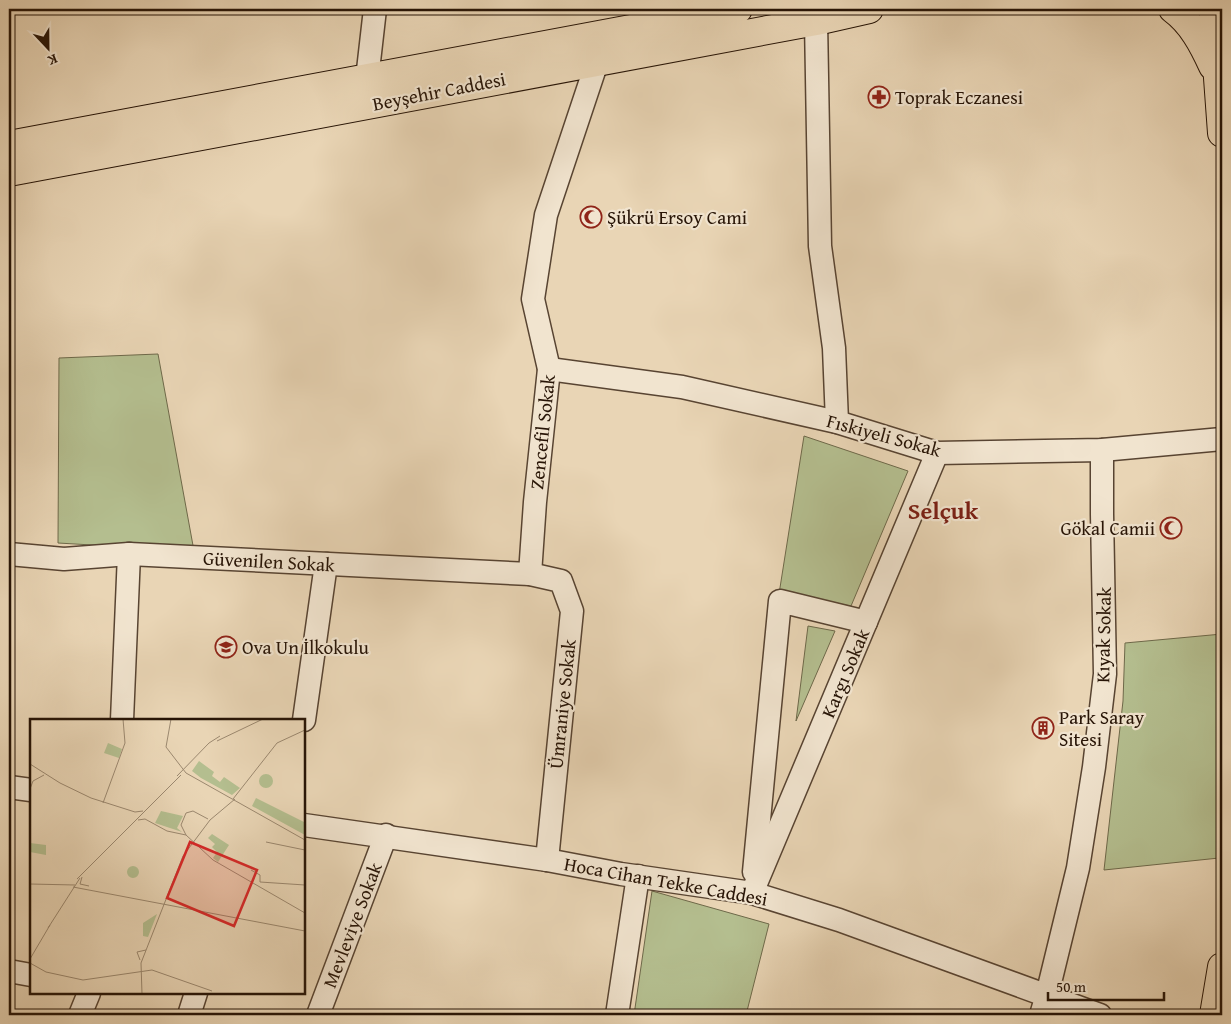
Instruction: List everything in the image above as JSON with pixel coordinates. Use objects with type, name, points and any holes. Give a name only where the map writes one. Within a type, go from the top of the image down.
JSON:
[{"type":"main road","name":"Beyşehir Caddesi","points":[[9,172],[816,21],[869,9]]},
{"type":"main road","points":[[1173,9],[1181,15],[1203,42],[1219,81]]},
{"type":"main road","points":[[1213,9],[1222,133]]},
{"type":"main road","name":"Beyşehir Caddesi","points":[[9,145],[722,10]]},
{"type":"main road","points":[[1214,1015],[1222,967]]},
{"type":"street","points":[[368,78],[375,9]]},
{"type":"street","points":[[816,21],[820,246],[834,348],[837,422]]},
{"type":"street","name":"Zencefil Sokak","points":[[530,574],[535,502],[549,368],[534,299],[546,215],[596,62]]},
{"type":"street","name":"Fıskiyeli Sokak","points":[[549,368],[682,387],[837,422],[937,453],[1102,450],[1222,439]]},
{"type":"street","name":"Kıyak Sokak","points":[[1044,1005],[1078,868],[1094,767],[1104,674],[1102,450]]},
{"type":"street","name":"Kargı Sokak","points":[[752,893],[937,453]]},
{"type":"street","name":"Güvenilen Sokak","points":[[9,554],[64,559],[129,554],[530,574]]},
{"type":"street","points":[[122,719],[129,554]]},
{"type":"street","points":[[304,719],[326,564]]},
{"type":"street","name":"Ümraniye Sokak","points":[[530,574],[561,581],[572,612],[547,860]]},
{"type":"street","points":[[752,893],[780,600],[866,622]]},
{"type":"street","points":[[9,787],[30,790]]},
{"type":"street","name":"Hoca Cihan Tekke Caddesi","points":[[305,825],[386,835],[752,893],[839,920],[1044,1005],[1100,1015]]},
{"type":"street","name":"Mevleviye Sokak","points":[[318,1015],[386,835]]},
{"type":"street","points":[[617,1015],[638,876]]},
{"type":"street","points":[[9,971],[30,975]]},
{"type":"street","points":[[80,1015],[89,994]]},
{"type":"street","points":[[189,1015],[196,994]]},
{"type":"green space","points":[[158,354],[194,551],[58,543],[59,358]]},
{"type":"green space","points":[[804,436],[908,471],[851,606],[779,594]]},
{"type":"green space","points":[[808,626],[835,631],[796,721]]},
{"type":"green space","points":[[1222,634],[1222,810],[1219,858],[1104,870],[1123,701],[1125,643]]},
{"type":"green space","points":[[652,891],[769,924],[746,1015],[634,1015]]},
{"type":"place","name":"Toprak Eczanesi","points":[[879,97]]},
{"type":"place","name":"Şükrü Ersoy Cami","points":[[591,217]]},
{"type":"place","name":"Gökal Camii","points":[[1171,528]]},
{"type":"place","name":"Ova Un İlkokulu","points":[[226,647]]},
{"type":"place","name":"Park Saray Sitesi","points":[[1043,728]]},
{"type":"district","name":"Selçuk","points":[[943,511]]}]
